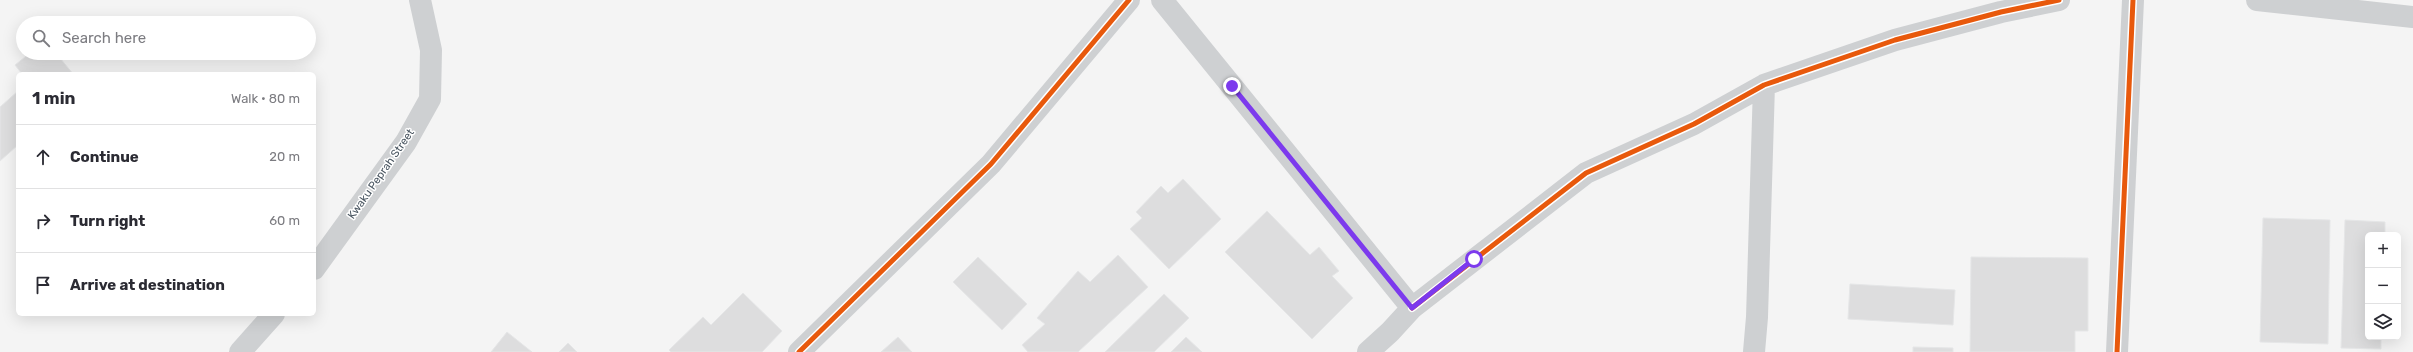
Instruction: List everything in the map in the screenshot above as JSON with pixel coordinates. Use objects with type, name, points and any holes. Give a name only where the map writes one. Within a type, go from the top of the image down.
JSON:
[{"type":"street","name":"Kwaku Peprah Street","points":[[316,266],[406,142],[430,99],[431,50],[420,0]]},
{"type":"street","points":[[799,352],[991,164],[1129,0]]},
{"type":"street","points":[[1162,0],[1412,308]]},
{"type":"street","points":[[1368,352],[1391,342],[1412,308],[1586,173],[1694,124],[1764,85],[1895,40],[2001,12],[2058,0]]},
{"type":"street","points":[[2116,352],[2133,0]]},
{"type":"street","points":[[2257,0],[2413,17]]},
{"type":"street","points":[[1754,352],[1757,317],[1764,85]]},
{"type":"street","points":[[240,352],[272,316]]},
{"type":"building","points":[[21,60],[62,60],[71,72],[20,72],[15,65]]},
{"type":"building","points":[[16,93],[16,147],[0,161],[0,107]]},
{"type":"building","points":[[1183,179],[1221,219],[1169,269],[1130,229],[1142,218],[1136,212],[1161,186],[1168,193]]},
{"type":"building","points":[[1267,211],[1310,255],[1319,247],[1339,271],[1332,276],[1353,298],[1312,339],[1225,252]]},
{"type":"building","points":[[2263,218],[2330,220],[2328,344],[2260,342]]},
{"type":"building","points":[[2345,220],[2385,222],[2385,232],[2365,232],[2365,340],[2381,340],[2381,349],[2341,348]]},
{"type":"building","points":[[1118,255],[1148,287],[1078,352],[1028,352],[1022,345],[1045,324],[1037,318],[1078,271],[1090,282]]},
{"type":"building","points":[[978,257],[1027,304],[1002,330],[953,282]]},
{"type":"building","points":[[1971,257],[2088,258],[2088,331],[2075,331],[2075,352],[1970,352]]},
{"type":"building","points":[[1850,284],[1955,290],[1953,325],[1848,319]]},
{"type":"building","points":[[743,293],[782,331],[762,352],[671,352],[669,350],[703,317],[711,325]]},
{"type":"building","points":[[1164,294],[1189,318],[1154,352],[1105,352]]},
{"type":"building","points":[[507,332],[532,352],[491,352]]},
{"type":"building","points":[[898,337],[912,352],[881,352]]},
{"type":"building","points":[[1186,337],[1202,352],[1171,352]]},
{"type":"building","points":[[568,343],[577,352],[559,352]]},
{"type":"building","points":[[1913,347],[1953,348],[1953,352],[1913,352]]},
{"type":"cycle path","points":[[799,352],[991,164],[1129,0]]},
{"type":"cycle path","points":[[1412,308],[1586,173],[1694,124],[1764,85],[1895,40],[2001,12],[2059,0]]},
{"type":"cycle path","points":[[2117,352],[2133,0]]},
{"type":"route","points":[[1232,86],[1412,308],[1474,259]]}]
